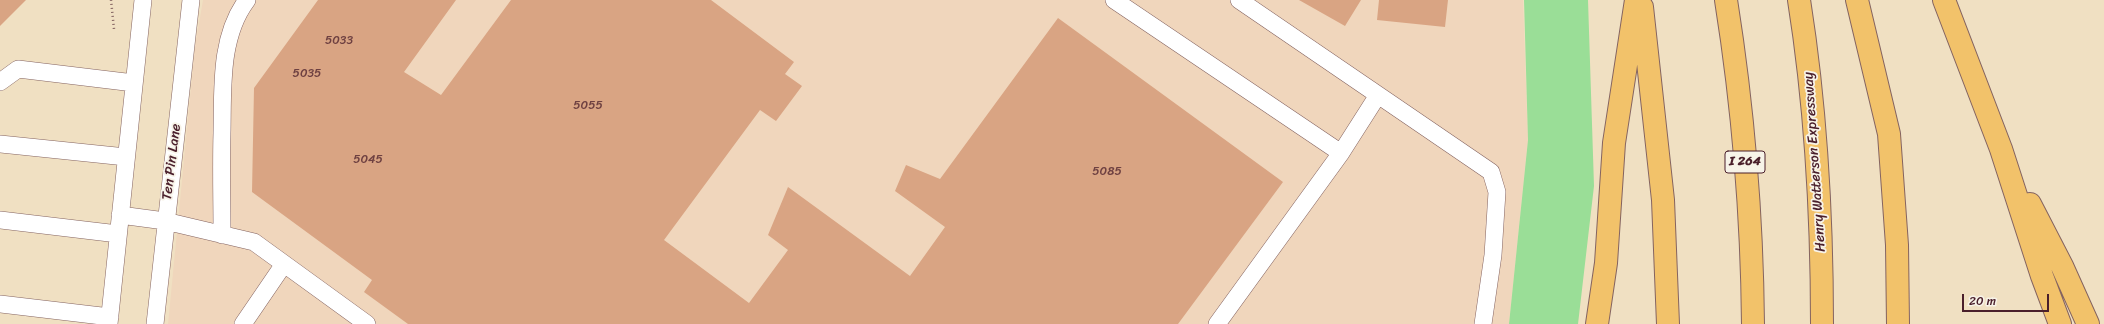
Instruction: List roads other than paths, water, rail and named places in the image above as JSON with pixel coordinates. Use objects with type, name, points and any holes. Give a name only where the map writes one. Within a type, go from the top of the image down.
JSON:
[{"type":"highway","points":[[1597,324],[1606,263],[1614,143],[1636,0]]},
{"type":"highway","points":[[1641,0],[1651,74],[1663,200],[1668,324]]},
{"type":"highway","name":"I 264","points":[[1726,0],[1740,107],[1748,192],[1753,324]]},
{"type":"highway","name":"Henry Watterson Expressway","points":[[1799,0],[1811,94],[1817,169],[1822,252],[1822,324]]},
{"type":"highway","points":[[1858,0],[1889,134],[1897,245],[1898,324]]},
{"type":"highway","points":[[1944,0],[2001,149],[2042,276],[2060,324]]},
{"type":"highway","points":[[2001,149],[2062,266],[2088,324]]},
{"type":"lane","points":[[0,304],[109,320],[143,0]]},
{"type":"lane","name":"Ten Pin Lane","points":[[155,324],[165,221],[191,0]]},
{"type":"lane","points":[[222,235],[223,73],[229,39],[241,8],[247,0]]},
{"type":"lane","points":[[1114,0],[1341,153]]},
{"type":"lane","points":[[1239,0],[1491,172],[1497,192],[1497,200],[1493,255],[1483,324]]},
{"type":"lane","points":[[0,82],[18,69],[134,83]]},
{"type":"lane","points":[[1217,324],[1341,153],[1378,95]]},
{"type":"lane","points":[[0,144],[126,158]]},
{"type":"lane","points":[[120,215],[165,221],[254,242],[367,324]]},
{"type":"lane","points":[[0,220],[118,234]]},
{"type":"lane","points":[[243,324],[284,264]]}]
